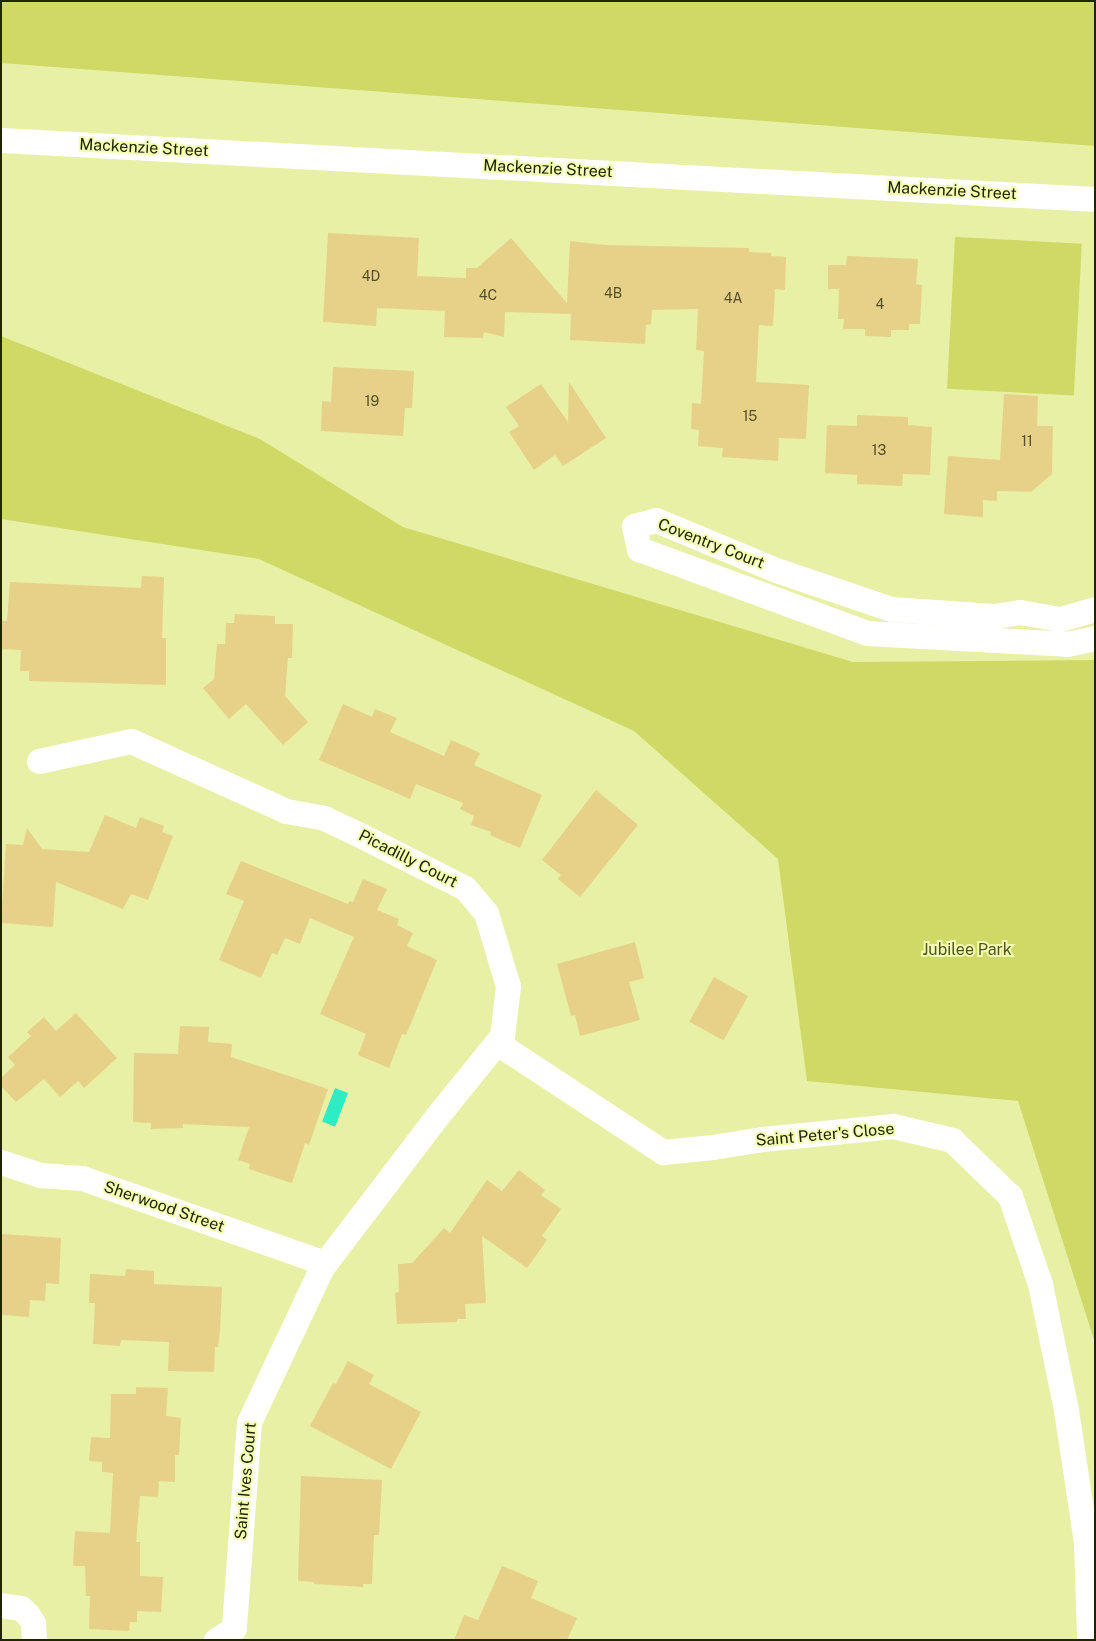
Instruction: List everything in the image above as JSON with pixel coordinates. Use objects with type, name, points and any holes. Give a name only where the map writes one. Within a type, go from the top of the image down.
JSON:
[{"type":"street","name":"Mackenzie Street","points":[[1,140],[1095,199]]},
{"type":"street","name":"Coventry Court","points":[[1095,609],[1060,619],[1020,612],[994,616],[891,609],[776,570],[656,520],[634,526],[639,549],[867,633],[1067,644],[1095,638]]},
{"type":"street","name":"Picadilly Court","points":[[39,761],[131,741],[286,811],[324,818],[466,888],[486,913],[508,986],[502,1036],[441,1110],[322,1267]]},
{"type":"street","name":"Saint Peter's Close","points":[[497,1043],[663,1152],[712,1147],[763,1138],[893,1126],[952,1140],[1010,1196],[1040,1284],[1066,1410],[1086,1543],[1089,1640]]},
{"type":"street","name":"Sherwood Street","points":[[1,1162],[40,1176],[82,1178],[319,1261],[322,1267]]},
{"type":"street","name":"Saint Ives Court","points":[[216,1640],[234,1628],[249,1422],[322,1267]]},
{"type":"street","points":[[1,1605],[21,1608],[28,1615],[33,1623],[34,1640]]},
{"type":"green space","points":[[1,1],[1095,1],[1095,146],[1,63]]},
{"type":"green space","points":[[955,237],[1082,244],[1074,395],[947,389]]},
{"type":"green space","name":"Jubilee Park","points":[[1,336],[260,439],[403,527],[853,662],[1095,660],[1095,1343],[1018,1101],[807,1081],[778,859],[634,731],[259,559],[1,519]]},
{"type":"water","points":[[335,1088],[348,1093],[335,1127],[322,1122]]},
{"type":"building","points":[[328,233],[419,238],[417,276],[466,278],[466,268],[477,268],[511,238],[567,303],[570,241],[605,245],[749,248],[749,252],[771,253],[771,256],[786,257],[785,290],[775,289],[773,326],[759,325],[756,382],[809,385],[806,439],[779,438],[778,461],[722,457],[723,448],[698,446],[699,430],[691,429],[692,403],[701,404],[704,351],[696,350],[698,309],[652,310],[651,324],[646,325],[645,344],[570,340],[571,314],[505,312],[504,337],[484,332],[483,338],[444,337],[445,311],[377,308],[376,326],[323,322]]},
{"type":"building","points":[[847,256],[918,259],[916,284],[922,285],[920,324],[909,324],[909,330],[891,330],[891,337],[865,336],[865,329],[843,329],[844,319],[838,319],[839,289],[828,289],[828,265],[846,265]]},
{"type":"building","points":[[333,367],[414,371],[412,408],[405,408],[403,436],[321,431],[322,401],[331,402]]},
{"type":"building","points":[[569,382],[606,438],[563,466],[555,455],[534,470],[509,432],[519,426],[506,407],[541,384],[568,422]]},
{"type":"building","points":[[1004,394],[1038,396],[1037,426],[1053,426],[1052,474],[1031,492],[997,491],[997,501],[983,500],[983,517],[944,514],[948,456],[1000,460]]},
{"type":"building","points":[[857,415],[908,417],[908,425],[932,427],[930,475],[903,474],[902,486],[857,484],[857,475],[825,473],[827,425],[857,426]]},
{"type":"building","points":[[142,576],[164,577],[162,638],[166,638],[166,685],[29,681],[29,671],[20,671],[21,650],[1,649],[1,621],[7,621],[10,582],[141,588]]},
{"type":"building","points":[[235,614],[275,616],[275,624],[293,624],[292,658],[288,658],[285,696],[308,722],[283,745],[246,704],[229,719],[203,688],[214,679],[217,644],[225,644],[226,623],[234,623]]},
{"type":"building","points":[[343,704],[372,717],[375,709],[397,718],[390,732],[444,756],[451,740],[480,753],[474,765],[542,795],[520,848],[490,835],[491,832],[471,825],[474,816],[460,809],[463,803],[416,784],[410,799],[319,760]]},
{"type":"building","points":[[596,790],[638,825],[580,897],[558,879],[561,875],[542,860]]},
{"type":"building","points":[[105,815],[136,828],[140,817],[164,826],[162,832],[173,836],[148,900],[131,894],[123,909],[56,882],[53,927],[1,923],[6,844],[23,845],[27,828],[42,849],[89,852]]},
{"type":"building","points":[[241,861],[348,904],[350,901],[353,902],[363,879],[387,889],[377,910],[399,919],[397,925],[413,933],[407,946],[437,960],[406,1035],[402,1034],[389,1068],[358,1055],[366,1034],[320,1014],[354,937],[310,918],[300,944],[285,938],[277,955],[272,953],[261,978],[219,960],[244,901],[226,894]]},
{"type":"building","points":[[635,942],[644,978],[629,982],[640,1020],[580,1036],[575,1015],[571,1016],[557,964]]},
{"type":"building","points":[[714,977],[748,996],[723,1041],[689,1022]]},
{"type":"building","points":[[76,1013],[117,1058],[84,1088],[78,1081],[60,1097],[44,1079],[16,1102],[1,1086],[1,1078],[15,1065],[8,1057],[31,1036],[27,1032],[44,1017],[56,1031]]},
{"type":"building","points":[[180,1026],[209,1027],[208,1042],[232,1044],[231,1057],[328,1089],[309,1145],[305,1143],[292,1183],[249,1169],[250,1164],[238,1160],[249,1127],[183,1124],[183,1128],[151,1129],[151,1123],[133,1122],[134,1053],[178,1054]]},
{"type":"building","points":[[519,1170],[545,1190],[541,1195],[561,1209],[542,1236],[547,1240],[527,1268],[482,1236],[486,1303],[465,1304],[466,1319],[457,1319],[457,1322],[397,1324],[395,1293],[399,1292],[398,1264],[412,1263],[444,1228],[450,1233],[487,1180],[502,1191]]},
{"type":"building","points":[[1,1234],[61,1238],[59,1284],[46,1283],[45,1301],[30,1300],[29,1317],[1,1315]]},
{"type":"building","points":[[126,1269],[154,1271],[154,1284],[222,1287],[220,1331],[218,1347],[215,1347],[214,1372],[168,1371],[169,1342],[121,1340],[120,1346],[93,1344],[95,1303],[89,1303],[90,1274],[125,1276]]},
{"type":"building","points":[[348,1361],[374,1375],[369,1384],[421,1412],[391,1469],[310,1426],[333,1383],[336,1384]]},
{"type":"building","points":[[136,1387],[168,1388],[166,1416],[181,1418],[179,1455],[175,1455],[175,1482],[159,1481],[158,1497],[140,1496],[136,1542],[140,1542],[140,1576],[163,1577],[161,1612],[137,1611],[137,1622],[130,1622],[129,1631],[89,1629],[90,1596],[86,1596],[85,1566],[73,1566],[75,1531],[110,1533],[113,1473],[102,1472],[102,1462],[89,1461],[91,1437],[110,1438],[111,1394],[136,1394]]},
{"type":"building","points":[[301,1476],[382,1480],[379,1535],[374,1535],[372,1584],[363,1584],[363,1587],[314,1584],[314,1582],[298,1581]]},
{"type":"building","points":[[502,1566],[538,1581],[531,1598],[577,1618],[567,1640],[454,1640],[464,1615],[478,1620]]}]
